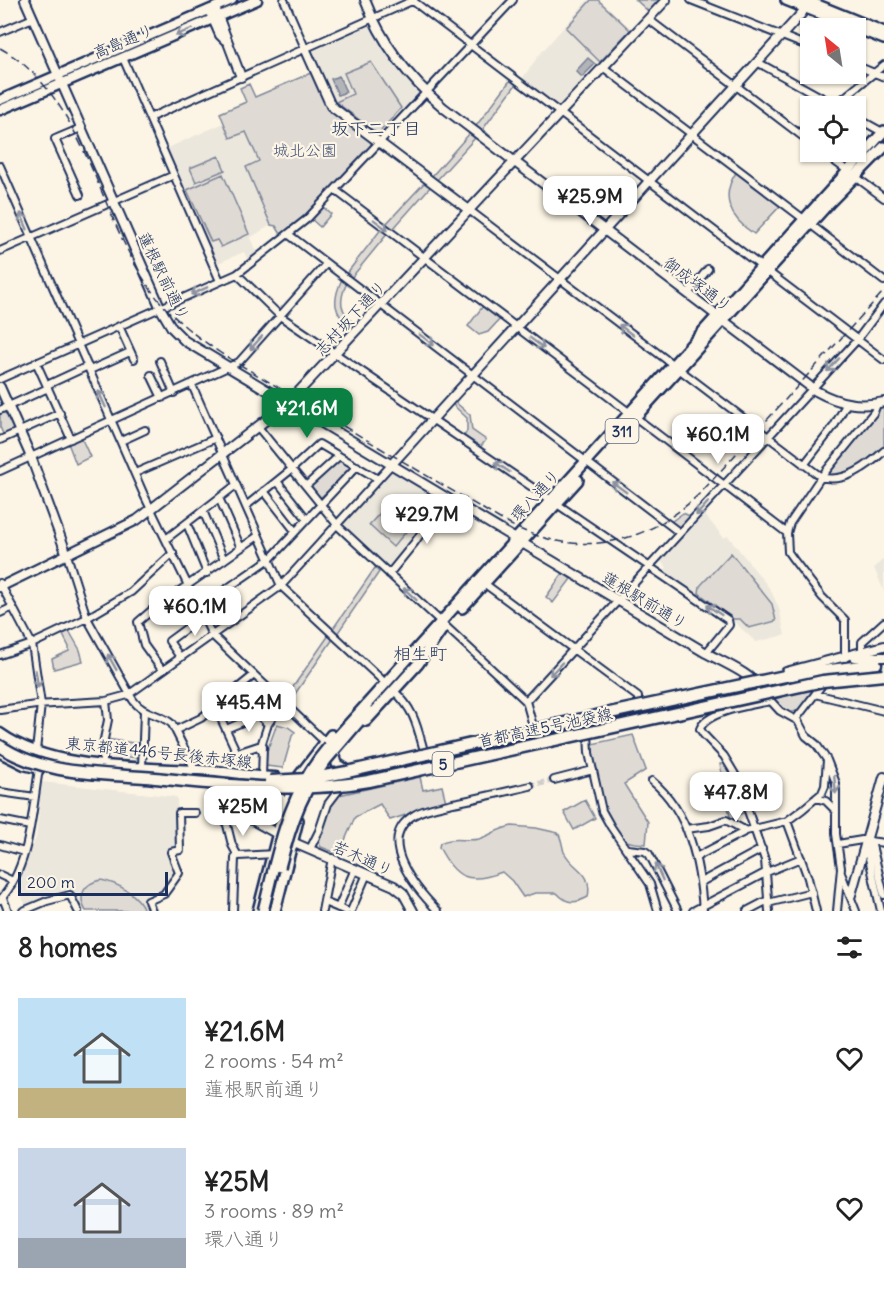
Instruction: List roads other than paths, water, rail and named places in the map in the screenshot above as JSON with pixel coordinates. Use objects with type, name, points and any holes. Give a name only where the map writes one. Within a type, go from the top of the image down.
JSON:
[{"type":"highway","name":"首都高速5号池袋線","points":[[0,739],[29,754],[62,764],[249,780],[295,780],[347,772],[778,677],[880,661]]},
{"type":"highway","points":[[446,763],[521,740],[726,692],[778,677]]},
{"type":"highway","name":"首都高速5号池袋線","points":[[0,746],[37,764],[76,771],[249,787],[294,789],[326,787],[369,781],[816,687],[884,677]]},
{"type":"highway","points":[[446,746],[476,747],[521,740],[771,688],[816,687]]},
{"type":"main road","name":"高島通り","points":[[0,110],[232,0]]},
{"type":"main road","name":"高島通り","points":[[2,99],[123,58],[257,0]]},
{"type":"main road","points":[[786,0],[806,2],[884,32]]},
{"type":"main road","points":[[806,2],[884,39]]},
{"type":"main road","name":"環八通り","points":[[274,911],[293,823],[310,783],[326,760],[518,541],[852,174],[884,132]]},
{"type":"main road","name":"環八通り","points":[[852,174],[884,147]]},
{"type":"main road","name":"環八通り","points":[[263,911],[286,821],[302,783],[321,755],[416,649],[443,626],[484,584],[518,541]]},
{"type":"main road","points":[[258,911],[284,809],[299,776],[325,742],[424,634],[434,625],[443,626],[430,648],[335,756],[309,792],[292,842],[274,911]]},
{"type":"main road","name":"東京都道446号長後赤塚線","points":[[0,733],[36,751],[103,764],[262,777],[321,773]]},
{"type":"main road","name":"東京都道446号長後赤塚線","points":[[0,753],[39,769],[214,788],[309,792]]},
{"type":"main road","points":[[335,756],[336,764],[345,769]]},
{"type":"main road","points":[[267,792],[279,798],[284,809]]},
{"type":"street","name":"蓮根駅前通り","points":[[25,0],[160,308],[172,328],[185,341],[754,680]]},
{"type":"street","points":[[284,0],[331,106],[768,438],[821,477],[833,479],[848,475],[868,465],[884,451]]},
{"type":"street","name":"御成塚通り","points":[[365,0],[372,19],[395,59],[426,93],[514,162],[680,285],[813,388],[829,398],[848,403],[882,402]]},
{"type":"street","points":[[0,379],[237,274],[307,219],[513,0]]},
{"type":"street","name":"志村坂下通り","points":[[1,585],[137,520],[288,403],[666,0]]},
{"type":"street","points":[[691,0],[800,43]]},
{"type":"street","points":[[149,118],[413,1],[884,360]]},
{"type":"street","points":[[0,710],[41,704],[106,701],[130,694],[281,586],[781,36],[806,2]]},
{"type":"street","points":[[212,9],[225,33],[225,40],[241,77]]},
{"type":"street","points":[[0,32],[33,18]]},
{"type":"street","points":[[648,19],[800,134]]},
{"type":"street","points":[[123,58],[220,281]]},
{"type":"street","points":[[757,62],[818,96]]},
{"type":"street","points":[[848,96],[884,65]]},
{"type":"street","points":[[603,67],[884,281]]},
{"type":"street","points":[[866,69],[884,77]]},
{"type":"street","points":[[0,90],[2,99]]},
{"type":"street","points":[[866,123],[884,132]]},
{"type":"street","points":[[81,128],[55,140],[81,195]]},
{"type":"street","points":[[836,162],[884,198]]},
{"type":"street","points":[[0,166],[135,473],[212,635],[325,742]]},
{"type":"street","points":[[0,250],[174,175]]},
{"type":"street","points":[[335,190],[787,533]]},
{"type":"street","points":[[288,234],[680,533]]},
{"type":"street","points":[[0,471],[239,362],[326,264]]},
{"type":"street","points":[[690,291],[708,269]]},
{"type":"street","points":[[237,274],[280,316],[728,620],[729,625],[706,653]]},
{"type":"street","points":[[526,701],[857,340],[884,304]]},
{"type":"street","points":[[119,326],[134,359]]},
{"type":"street","points":[[0,410],[47,386],[130,352]]},
{"type":"street","points":[[160,361],[174,393]]},
{"type":"street","points":[[36,362],[71,439]]},
{"type":"street","points":[[151,375],[162,398]]},
{"type":"street","points":[[192,385],[281,586],[381,679]]},
{"type":"street","points":[[0,387],[31,457],[67,555],[87,618],[137,706],[168,720],[176,730],[195,770]]},
{"type":"street","points":[[847,657],[845,620],[822,597],[788,552],[787,533],[790,523],[821,477],[882,402]]},
{"type":"street","points":[[804,465],[834,426],[848,403]]},
{"type":"street","points":[[0,440],[60,413]]},
{"type":"street","points":[[258,427],[337,524],[443,626],[526,701],[532,726]]},
{"type":"street","points":[[121,441],[145,430]]},
{"type":"street","points":[[135,473],[216,438]]},
{"type":"street","points":[[246,506],[319,444],[378,479]]},
{"type":"street","points":[[306,486],[339,456]]},
{"type":"street","points":[[199,608],[268,559],[357,466]]},
{"type":"street","points":[[277,481],[306,518]]},
{"type":"street","points":[[166,539],[236,485]]},
{"type":"street","points":[[264,491],[295,531]]},
{"type":"street","points":[[389,574],[445,497]]},
{"type":"street","points":[[219,498],[241,548]]},
{"type":"street","points":[[203,511],[224,560]]},
{"type":"street","points":[[187,524],[207,573]]},
{"type":"street","points":[[162,670],[144,645],[138,622],[258,536]]},
{"type":"street","points":[[0,655],[32,644],[87,618],[131,592],[173,553]]},
{"type":"street","points":[[484,584],[638,697],[638,722]]},
{"type":"street","points":[[1,585],[32,644],[41,704],[36,751]]},
{"type":"street","points":[[0,614],[13,607]]},
{"type":"street","points":[[180,657],[169,641],[203,616]]},
{"type":"street","points":[[862,652],[862,642],[884,622]]},
{"type":"street","points":[[321,773],[754,680],[884,646]]},
{"type":"street","points":[[847,657],[880,661]]},
{"type":"street","points":[[176,730],[201,718],[254,675]]},
{"type":"street","points":[[754,680],[780,711],[796,719],[806,736],[816,744],[827,760],[836,783],[841,873],[837,911]]},
{"type":"street","points":[[796,719],[816,687]]},
{"type":"street","points":[[309,792],[340,788],[638,722],[816,687],[884,711]]},
{"type":"street","points":[[394,690],[413,714],[424,751]]},
{"type":"street","points":[[233,692],[268,724]]},
{"type":"street","points":[[768,697],[715,715],[705,720],[700,726],[704,735],[720,750],[733,769],[762,849],[767,872],[769,911]]},
{"type":"street","points":[[103,764],[103,744],[108,720],[106,701]]},
{"type":"street","points":[[259,762],[261,745],[268,724],[283,702]]},
{"type":"street","points":[[215,706],[237,753],[261,745]]},
{"type":"street","points":[[142,768],[144,711]]},
{"type":"street","points":[[226,729],[245,721],[254,711]]},
{"type":"street","points":[[588,733],[589,753],[602,811],[611,828],[628,849],[650,884],[658,911]]},
{"type":"street","points":[[261,745],[263,746],[262,777]]},
{"type":"street","points":[[696,857],[746,831],[788,820],[822,793],[825,786],[827,760]]},
{"type":"street","points":[[8,911],[1,899],[13,881],[24,852],[39,769]]},
{"type":"street","points":[[554,780],[593,770]]},
{"type":"street","points":[[851,894],[868,842],[884,777]]},
{"type":"street","points":[[652,781],[670,799],[686,829],[696,857],[703,909]]},
{"type":"street","points":[[438,911],[416,885],[398,854],[398,836],[403,826],[413,815],[425,810],[530,786]]},
{"type":"street","name":"若木通り","points":[[214,788],[218,801],[292,842],[333,858],[399,889],[410,909]]},
{"type":"street","points":[[310,849],[328,804],[340,788]]},
{"type":"street","points":[[0,792],[35,797]]},
{"type":"street","points":[[816,798],[826,801],[836,811]]},
{"type":"street","points":[[223,809],[232,845],[238,856]]},
{"type":"street","points":[[152,911],[148,901],[164,894],[179,873],[171,852],[180,850],[179,813],[195,813]]},
{"type":"street","points":[[0,820],[30,826]]},
{"type":"street","points":[[686,829],[709,826],[726,820],[746,831]]},
{"type":"street","points":[[788,820],[816,911]]},
{"type":"street","points":[[868,842],[884,895]]},
{"type":"street","points":[[868,842],[881,911]]},
{"type":"street","points":[[838,844],[884,843]]},
{"type":"street","points":[[0,845],[24,852]]},
{"type":"street","points":[[628,849],[645,851],[650,854],[678,911]]},
{"type":"street","points":[[701,882],[762,849]]},
{"type":"street","points":[[238,856],[272,854],[288,857]]},
{"type":"street","points":[[233,911],[235,858],[238,856]]},
{"type":"street","points":[[322,911],[333,858]]},
{"type":"street","points":[[693,911],[703,909],[767,872],[801,858]]},
{"type":"street","points":[[338,908],[355,868]]},
{"type":"street","points":[[841,873],[856,911]]},
{"type":"street","points":[[351,911],[367,874]]},
{"type":"street","points":[[0,875],[13,881]]},
{"type":"street","points":[[747,911],[768,902],[812,892]]},
{"type":"street","points":[[23,911],[47,901],[70,896],[78,911]]},
{"type":"street","points":[[324,902],[346,911]]},
{"type":"tunnel","points":[[530,786],[554,780]]},
{"type":"railway","points":[[0,48],[28,68],[50,93],[69,121],[127,249],[151,290],[178,320],[222,354],[505,522],[532,534],[559,541],[586,544],[612,541],[637,534],[661,523],[684,507],[706,487],[884,291]]},
{"type":"district","name":"坂下二丁目","points":[[376,128]]},
{"type":"district","name":"相生町","points":[[420,653]]},
{"type":"park label","name":"城北公園","points":[[305,150]]}]
